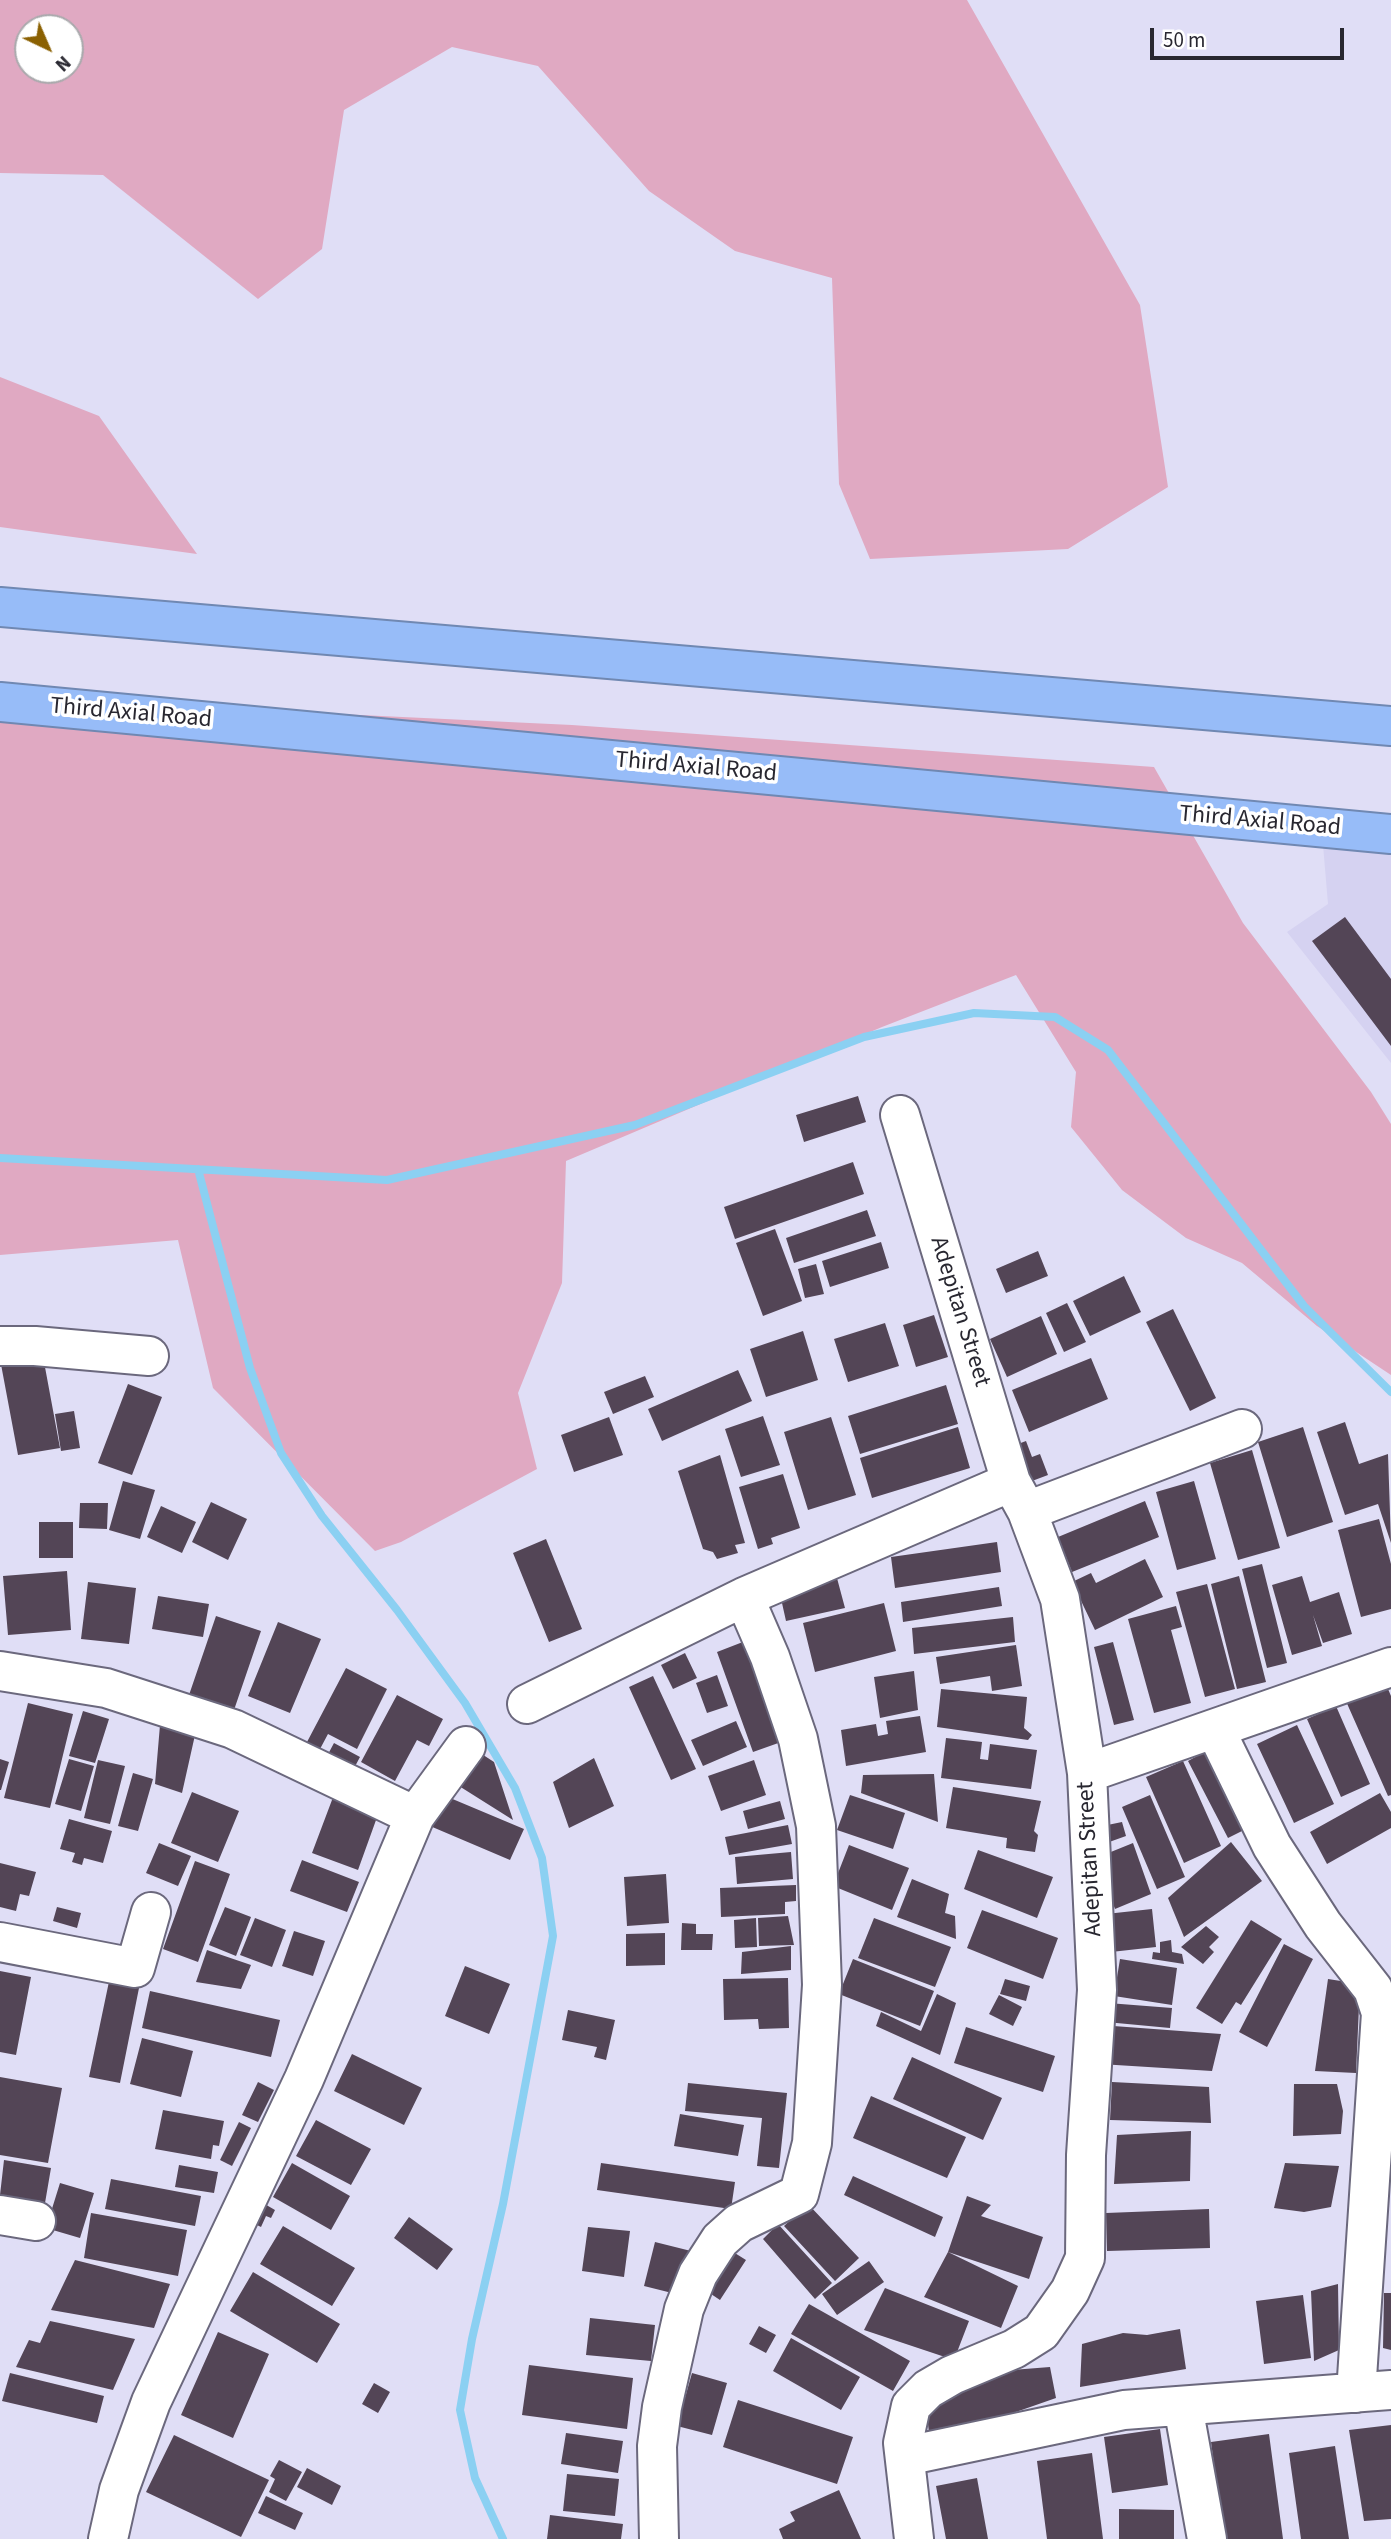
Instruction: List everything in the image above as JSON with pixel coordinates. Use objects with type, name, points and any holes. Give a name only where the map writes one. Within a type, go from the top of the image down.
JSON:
[{"type":"highway","points":[[0,607],[1391,726]]},
{"type":"highway","name":"Third Axial Road","points":[[0,702],[1391,834]]},
{"type":"street","name":"Adepitan Street","points":[[900,1115],[1019,1497],[1060,1599],[1087,1773],[1097,1990],[1087,2155],[1085,2258],[1070,2291],[1041,2332],[1014,2349],[952,2375],[928,2389],[911,2406],[903,2443],[914,2539]]},
{"type":"street","points":[[0,1346],[35,1346],[149,1356]]},
{"type":"street","points":[[527,1704],[744,1597],[1019,1497],[1242,1429]]},
{"type":"street","points":[[659,2539],[657,2446],[662,2407],[684,2309],[698,2274],[720,2240],[739,2223],[799,2194],[811,2143],[822,1985],[816,1826],[798,1739],[770,1657],[744,1597]]},
{"type":"street","points":[[1087,1773],[1391,1667]]},
{"type":"street","points":[[0,1671],[106,1688],[233,1728],[415,1816]]},
{"type":"street","points":[[906,2456],[1124,2410],[1374,2392],[1381,2013],[1373,1989],[1323,1925],[1272,1846],[1215,1729]]},
{"type":"street","points":[[108,2539],[120,2490],[151,2402],[304,2079],[415,1816],[466,1746]]},
{"type":"street","points":[[0,1942],[135,1968],[151,1912]]},
{"type":"street","points":[[1183,2406],[1207,2539]]},
{"type":"shaded area","points":[[0,0],[967,0],[1140,305],[1168,487],[1068,549],[870,559],[839,484],[832,278],[735,251],[649,191],[538,66],[452,47],[344,110],[322,249],[258,299],[103,175],[0,173]]},
{"type":"shaded area","points":[[0,377],[99,416],[197,554],[0,527]]},
{"type":"shaded area","points":[[0,698],[572,725],[1154,767],[1243,923],[1371,1092],[1391,1124],[1391,1375],[1317,1326],[1242,1263],[1186,1238],[1122,1190],[1071,1127],[1076,1072],[1016,975],[882,1027],[566,1161],[562,1283],[518,1393],[537,1469],[401,1542],[375,1551],[213,1388],[178,1240],[0,1255]]},
{"type":"shaded area","points":[[1323,845],[1391,853],[1391,1063],[1287,932],[1328,904]]},
{"type":"building","points":[[1345,917],[1391,979],[1391,1046],[1312,941]]},
{"type":"building","points":[[858,1096],[866,1122],[804,1142],[796,1115]]},
{"type":"building","points":[[853,1162],[864,1194],[735,1239],[724,1207]]},
{"type":"building","points":[[867,1210],[876,1236],[794,1263],[786,1238]]},
{"type":"building","points":[[775,1229],[802,1301],[763,1316],[736,1243]]},
{"type":"building","points":[[881,1242],[889,1268],[830,1287],[822,1261]]},
{"type":"building","points":[[1038,1251],[1048,1276],[1006,1293],[996,1269]]},
{"type":"building","points":[[816,1264],[824,1294],[805,1298],[798,1269]]},
{"type":"building","points":[[1124,1276],[1141,1312],[1090,1336],[1073,1301]]},
{"type":"building","points":[[1067,1303],[1086,1342],[1064,1352],[1046,1313]]},
{"type":"building","points":[[1173,1309],[1216,1398],[1190,1411],[1146,1322]]},
{"type":"building","points":[[934,1315],[948,1357],[916,1367],[903,1325]]},
{"type":"building","points":[[1041,1316],[1057,1354],[1007,1377],[990,1339]]},
{"type":"building","points":[[885,1323],[899,1366],[848,1382],[834,1339]]},
{"type":"building","points":[[803,1331],[818,1380],[766,1397],[750,1349]]},
{"type":"building","points":[[42,1351],[60,1448],[18,1455],[0,1359]]},
{"type":"building","points":[[1091,1358],[1108,1399],[1029,1432],[1012,1390]]},
{"type":"building","points":[[738,1370],[752,1401],[662,1441],[648,1409]]},
{"type":"building","points":[[645,1376],[654,1397],[613,1414],[604,1392]]},
{"type":"building","points":[[128,1384],[162,1397],[132,1475],[98,1463]]},
{"type":"building","points":[[946,1385],[958,1424],[860,1454],[848,1416]]},
{"type":"building","points":[[74,1411],[80,1448],[61,1451],[55,1414]]},
{"type":"building","points":[[763,1416],[780,1465],[741,1477],[725,1429]]},
{"type":"building","points":[[609,1417],[623,1455],[574,1472],[561,1435]]},
{"type":"building","points":[[831,1417],[856,1495],[808,1510],[784,1432]]},
{"type":"building","points":[[1345,1422],[1359,1464],[1388,1454],[1391,1543],[1378,1504],[1345,1515],[1317,1432]]},
{"type":"building","points":[[958,1427],[970,1468],[872,1498],[860,1458]]},
{"type":"building","points":[[1303,1427],[1333,1522],[1287,1537],[1258,1442]]},
{"type":"building","points":[[1026,1441],[1032,1457],[1040,1454],[1048,1475],[1024,1484],[1010,1447]]},
{"type":"building","points":[[1252,1450],[1280,1548],[1238,1560],[1210,1463]]},
{"type":"building","points":[[720,1455],[745,1543],[735,1545],[738,1553],[717,1559],[713,1552],[703,1549],[678,1471]]},
{"type":"building","points":[[783,1474],[800,1528],[771,1538],[773,1544],[758,1549],[739,1487]]},
{"type":"building","points":[[123,1481],[155,1490],[140,1539],[109,1530]]},
{"type":"building","points":[[1194,1481],[1216,1559],[1177,1570],[1156,1492]]},
{"type":"building","points":[[1145,1501],[1159,1537],[1072,1572],[1058,1537]]},
{"type":"building","points":[[211,1502],[247,1519],[228,1560],[192,1542]]},
{"type":"building","points":[[80,1503],[108,1503],[107,1529],[79,1528]]},
{"type":"building","points":[[161,1506],[196,1522],[182,1553],[147,1537]]},
{"type":"building","points":[[1379,1519],[1391,1564],[1391,1609],[1361,1617],[1338,1530]]},
{"type":"building","points":[[39,1522],[73,1522],[73,1558],[39,1558]]},
{"type":"building","points":[[546,1539],[582,1629],[549,1642],[513,1553]]},
{"type":"building","points":[[997,1542],[1001,1572],[895,1588],[891,1557]]},
{"type":"building","points":[[1145,1559],[1163,1597],[1095,1630],[1072,1582],[1091,1573],[1096,1583]]},
{"type":"building","points":[[1262,1564],[1287,1663],[1267,1668],[1242,1569]]},
{"type":"building","points":[[834,1567],[845,1608],[786,1621],[778,1585]]},
{"type":"building","points":[[67,1571],[71,1630],[8,1635],[3,1576]]},
{"type":"building","points":[[1239,1576],[1266,1682],[1237,1689],[1211,1584]]},
{"type":"building","points":[[1302,1576],[1310,1602],[1339,1592],[1352,1634],[1323,1643],[1313,1615],[1322,1646],[1292,1655],[1272,1585]]},
{"type":"building","points":[[88,1582],[136,1588],[129,1644],[81,1639]]},
{"type":"building","points":[[1207,1584],[1235,1689],[1205,1697],[1176,1592]]},
{"type":"building","points":[[999,1587],[1002,1606],[903,1622],[901,1602]]},
{"type":"building","points":[[158,1596],[209,1604],[203,1637],[152,1629]]},
{"type":"building","points":[[884,1603],[896,1651],[815,1672],[803,1623]]},
{"type":"building","points":[[1176,1606],[1182,1627],[1171,1630],[1191,1703],[1154,1713],[1128,1619]]},
{"type":"building","points":[[216,1616],[261,1631],[234,1710],[189,1695]]},
{"type":"building","points":[[1013,1617],[1015,1642],[914,1654],[912,1628]]},
{"type":"building","points":[[278,1622],[321,1639],[290,1713],[248,1696]]},
{"type":"building","points":[[748,1640],[784,1741],[753,1752],[717,1652]]},
{"type":"building","points":[[1113,1642],[1134,1720],[1114,1725],[1094,1647]]},
{"type":"building","points":[[1016,1645],[1022,1686],[992,1691],[990,1676],[940,1684],[936,1657]]},
{"type":"building","points":[[685,1653],[697,1678],[673,1689],[661,1665]]},
{"type":"building","points":[[346,1668],[387,1689],[357,1749],[328,1734],[320,1749],[307,1742]]},
{"type":"building","points":[[914,1671],[918,1710],[880,1718],[874,1677]]},
{"type":"building","points":[[717,1675],[728,1706],[707,1713],[696,1683]]},
{"type":"building","points":[[653,1676],[696,1769],[671,1780],[629,1687]]},
{"type":"building","points":[[1385,1682],[1391,1696],[1391,1795],[1388,1796],[1345,1699]]},
{"type":"building","points":[[941,1689],[1027,1697],[1024,1728],[1032,1735],[1028,1740],[937,1727]]},
{"type":"building","points":[[397,1695],[443,1719],[429,1746],[417,1740],[395,1781],[361,1762]]},
{"type":"building","points":[[28,1703],[73,1714],[50,1808],[4,1798]]},
{"type":"building","points":[[1336,1706],[1370,1784],[1341,1797],[1307,1719]]},
{"type":"building","points":[[83,1711],[109,1719],[95,1763],[69,1756]]},
{"type":"building","points":[[920,1716],[926,1752],[846,1766],[841,1730],[876,1724],[878,1736],[888,1734],[886,1721]]},
{"type":"building","points":[[736,1721],[747,1747],[703,1766],[691,1740]]},
{"type":"building","points":[[160,1725],[195,1735],[182,1793],[155,1784]]},
{"type":"building","points":[[1297,1725],[1334,1804],[1294,1823],[1257,1744]]},
{"type":"building","points":[[946,1738],[982,1742],[980,1759],[988,1760],[990,1744],[1037,1750],[1031,1789],[941,1778]]},
{"type":"building","points":[[334,1743],[360,1757],[352,1772],[326,1758]]},
{"type":"building","points":[[471,1747],[494,1762],[513,1820],[459,1786]]},
{"type":"building","points":[[1210,1749],[1250,1827],[1228,1838],[1188,1761]]},
{"type":"building","points":[[594,1758],[614,1806],[569,1828],[553,1782]]},
{"type":"building","points":[[0,1759],[9,1762],[1,1790],[0,1790]]},
{"type":"building","points":[[69,1759],[94,1766],[81,1811],[55,1804]]},
{"type":"building","points":[[98,1760],[125,1766],[110,1824],[84,1818]]},
{"type":"building","points":[[754,1760],[766,1795],[721,1811],[708,1776]]},
{"type":"building","points":[[1183,1761],[1221,1846],[1184,1863],[1146,1777]]},
{"type":"building","points":[[133,1773],[153,1779],[138,1831],[118,1826]]},
{"type":"building","points":[[934,1774],[938,1822],[861,1793],[863,1775]]},
{"type":"building","points":[[953,1787],[1041,1801],[1034,1831],[1038,1835],[1035,1852],[1006,1848],[1007,1838],[946,1828]]},
{"type":"building","points":[[192,1792],[239,1811],[218,1862],[171,1843]]},
{"type":"building","points":[[335,1792],[380,1809],[358,1870],[312,1853]]},
{"type":"building","points":[[1380,1793],[1391,1812],[1391,1828],[1327,1864],[1310,1832]]},
{"type":"building","points":[[443,1795],[524,1829],[510,1860],[430,1826]]},
{"type":"building","points":[[850,1795],[905,1813],[893,1849],[837,1830]]},
{"type":"building","points":[[1150,1795],[1185,1877],[1157,1889],[1122,1807]]},
{"type":"building","points":[[780,1801],[785,1819],[748,1829],[743,1811]]},
{"type":"building","points":[[69,1819],[112,1831],[103,1863],[84,1858],[82,1865],[72,1862],[75,1853],[60,1849]]},
{"type":"building","points":[[1122,1822],[1126,1836],[1098,1846],[1093,1828]]},
{"type":"building","points":[[788,1825],[792,1844],[729,1855],[725,1837]]},
{"type":"building","points":[[1231,1842],[1262,1881],[1184,1937],[1168,1898]]},
{"type":"building","points":[[159,1843],[191,1856],[178,1886],[146,1873]]},
{"type":"building","points":[[1133,1843],[1151,1894],[1115,1909],[1096,1858]]},
{"type":"building","points":[[849,1845],[909,1868],[892,1910],[833,1886]]},
{"type":"building","points":[[978,1850],[1053,1877],[1037,1918],[964,1889]]},
{"type":"building","points":[[791,1852],[793,1879],[737,1884],[735,1857]]},
{"type":"building","points":[[302,1860],[359,1882],[347,1912],[290,1891]]},
{"type":"building","points":[[195,1861],[230,1874],[198,1962],[163,1949]]},
{"type":"building","points":[[0,1863],[36,1872],[29,1896],[20,1894],[16,1911],[0,1907]]},
{"type":"building","points":[[666,1874],[669,1923],[627,1926],[624,1877]]},
{"type":"building","points":[[912,1879],[949,1894],[945,1913],[955,1916],[956,1939],[897,1917]]},
{"type":"building","points":[[796,1885],[796,1901],[785,1902],[785,1914],[721,1917],[720,1888]]},
{"type":"building","points":[[57,1907],[81,1913],[77,1928],[53,1921]]},
{"type":"building","points":[[225,1907],[251,1917],[236,1956],[209,1945]]},
{"type":"building","points":[[1152,1909],[1156,1947],[1111,1952],[1106,1914]]},
{"type":"building","points":[[982,1910],[1058,1938],[1043,1979],[967,1948]]},
{"type":"building","points":[[788,1916],[794,1945],[759,1946],[758,1918]]},
{"type":"building","points":[[255,1918],[286,1930],[272,1967],[240,1955]]},
{"type":"building","points":[[756,1918],[757,1947],[735,1948],[734,1920]]},
{"type":"building","points":[[874,1918],[951,1947],[935,1987],[858,1958]]},
{"type":"building","points":[[1251,1920],[1282,1939],[1241,2005],[1236,2002],[1222,2024],[1196,2008]]},
{"type":"building","points":[[682,1923],[696,1924],[696,1934],[713,1934],[712,1950],[681,1950]]},
{"type":"building","points":[[1206,1926],[1219,1937],[1209,1947],[1214,1952],[1203,1964],[1181,1947]]},
{"type":"building","points":[[294,1931],[325,1941],[313,1976],[282,1966]]},
{"type":"building","points":[[665,1933],[665,1965],[626,1966],[626,1934]]},
{"type":"building","points":[[1171,1940],[1172,1952],[1182,1954],[1184,1964],[1152,1959],[1153,1952],[1160,1953],[1160,1942]]},
{"type":"building","points":[[1284,1944],[1313,1959],[1267,2047],[1239,2032]]},
{"type":"building","points":[[791,1946],[791,1970],[741,1974],[742,1952]]},
{"type":"building","points":[[207,1950],[251,1965],[241,1989],[196,1982]]},
{"type":"building","points":[[853,1959],[934,1991],[920,2026],[839,1994]]},
{"type":"building","points":[[1120,1959],[1177,1968],[1172,2005],[1114,1996]]},
{"type":"building","points":[[465,1966],[510,1984],[489,2034],[445,2016]]},
{"type":"building","points":[[0,1971],[31,1977],[16,2055],[0,2052]]},
{"type":"building","points":[[111,1972],[141,1978],[120,2083],[89,2077]]},
{"type":"building","points":[[788,1978],[789,2028],[759,2029],[758,2019],[724,2020],[723,1979]]},
{"type":"building","points":[[1005,1979],[1030,1986],[1026,2001],[1000,1994]]},
{"type":"building","points":[[1328,1979],[1360,1984],[1356,2073],[1315,2071]]},
{"type":"building","points":[[150,1991],[280,2020],[271,2057],[142,2028]]},
{"type":"building","points":[[937,1994],[956,2003],[940,2055],[876,2026],[881,2012],[921,2031]]},
{"type":"building","points":[[999,1995],[1022,2007],[1013,2026],[989,2014]]},
{"type":"building","points":[[1108,2003],[1172,2008],[1170,2028],[1106,2022]]},
{"type":"building","points":[[568,2010],[615,2020],[606,2060],[594,2057],[597,2047],[562,2040]]},
{"type":"building","points":[[1100,2025],[1221,2034],[1212,2071],[1100,2064]]},
{"type":"building","points":[[966,2027],[1055,2056],[1043,2092],[954,2063]]},
{"type":"building","points":[[142,2038],[193,2051],[181,2097],[130,2084]]},
{"type":"building","points":[[352,2054],[422,2088],[404,2125],[334,2091]]},
{"type":"building","points":[[912,2057],[1002,2098],[983,2140],[893,2099]]},
{"type":"building","points":[[0,2077],[62,2088],[48,2163],[0,2155]]},
{"type":"building","points":[[258,2082],[274,2090],[258,2122],[242,2115]]},
{"type":"building","points":[[1112,2082],[1209,2087],[1211,2123],[1110,2120]]},
{"type":"building","points":[[688,2083],[787,2093],[779,2168],[757,2166],[762,2118],[685,2111]]},
{"type":"building","points":[[1294,2084],[1337,2084],[1343,2111],[1341,2134],[1293,2136]]},
{"type":"building","points":[[871,2096],[966,2137],[947,2178],[853,2138]]},
{"type":"building","points":[[163,2110],[224,2121],[219,2146],[213,2145],[211,2159],[155,2149]]},
{"type":"building","points":[[680,2114],[744,2125],[738,2156],[674,2146]]},
{"type":"building","points":[[316,2120],[371,2149],[351,2185],[296,2156]]},
{"type":"building","points":[[239,2122],[251,2128],[232,2166],[220,2160]]},
{"type":"building","points":[[1191,2131],[1190,2181],[1114,2184],[1117,2135]]},
{"type":"building","points":[[4,2160],[51,2168],[45,2203],[0,2195]]},
{"type":"building","points":[[292,2163],[350,2196],[331,2230],[273,2197]]},
{"type":"building","points":[[601,2163],[735,2182],[731,2209],[597,2190]]},
{"type":"building","points":[[1285,2163],[1339,2166],[1331,2207],[1304,2212],[1274,2208]]},
{"type":"building","points":[[179,2165],[218,2172],[214,2193],[175,2187]]},
{"type":"building","points":[[853,2176],[943,2217],[935,2237],[844,2195]]},
{"type":"building","points":[[111,2179],[201,2196],[195,2226],[105,2209]]},
{"type":"building","points":[[60,2183],[94,2193],[80,2238],[46,2228]]},
{"type":"building","points":[[967,2196],[991,2205],[981,2216],[1043,2237],[1029,2279],[948,2252]]},
{"type":"building","points":[[256,2199],[275,2210],[271,2218],[266,2216],[261,2227],[251,2222]]},
{"type":"building","points":[[808,2204],[859,2258],[835,2281],[784,2226]]},
{"type":"building","points":[[1209,2209],[1210,2248],[1107,2251],[1106,2213]]},
{"type":"building","points":[[91,2213],[187,2230],[178,2276],[84,2258]]},
{"type":"building","points":[[409,2217],[453,2249],[437,2270],[394,2238]]},
{"type":"building","points":[[778,2224],[832,2283],[815,2299],[763,2239]]},
{"type":"building","points":[[283,2226],[355,2268],[332,2306],[260,2264]]},
{"type":"building","points":[[588,2227],[630,2231],[624,2277],[582,2271]]},
{"type":"building","points":[[655,2242],[695,2252],[684,2296],[644,2286]]},
{"type":"building","points":[[730,2250],[746,2260],[720,2300],[705,2290]]},
{"type":"building","points":[[948,2252],[1018,2286],[1001,2328],[924,2297]]},
{"type":"building","points":[[75,2260],[170,2284],[154,2328],[51,2310]]},
{"type":"building","points":[[869,2261],[884,2282],[837,2315],[822,2294]]},
{"type":"building","points":[[253,2272],[340,2324],[317,2363],[230,2311]]},
{"type":"building","points":[[1338,2284],[1339,2350],[1314,2361],[1311,2291]]},
{"type":"building","points":[[885,2288],[969,2321],[954,2360],[864,2330]]},
{"type":"building","points":[[1384,2293],[1391,2293],[1391,2350],[1383,2348]]},
{"type":"building","points":[[1303,2295],[1311,2358],[1264,2364],[1256,2301]]},
{"type":"building","points":[[809,2304],[910,2361],[893,2391],[791,2334]]},
{"type":"building","points":[[590,2318],[655,2325],[651,2361],[586,2355]]},
{"type":"building","points":[[50,2321],[135,2339],[113,2390],[16,2367],[29,2340],[40,2343]]},
{"type":"building","points":[[759,2326],[776,2335],[766,2353],[749,2344]]},
{"type":"building","points":[[1180,2329],[1186,2369],[1080,2387],[1082,2344],[1123,2333],[1147,2335]]},
{"type":"building","points":[[218,2332],[269,2354],[233,2438],[181,2415]]},
{"type":"building","points":[[791,2338],[860,2377],[841,2410],[773,2371]]},
{"type":"building","points":[[529,2365],[633,2378],[627,2429],[522,2415]]},
{"type":"building","points":[[1050,2367],[1056,2398],[930,2442],[926,2406],[1012,2370]]},
{"type":"building","points":[[10,2373],[104,2396],[97,2423],[2,2401]]},
{"type":"building","points":[[692,2373],[727,2383],[712,2435],[677,2426]]},
{"type":"building","points":[[374,2383],[390,2392],[378,2413],[362,2404]]},
{"type":"building","points":[[738,2400],[853,2437],[837,2484],[723,2447]]},
{"type":"building","points":[[1391,2425],[1391,2519],[1364,2521],[1349,2430]]},
{"type":"building","points":[[1160,2429],[1168,2485],[1112,2493],[1104,2437]]},
{"type":"building","points":[[566,2433],[623,2441],[618,2473],[561,2464]]},
{"type":"building","points":[[1269,2434],[1283,2539],[1224,2539],[1211,2442]]},
{"type":"building","points":[[174,2435],[269,2480],[241,2537],[146,2492]]},
{"type":"building","points":[[1335,2446],[1349,2539],[1301,2539],[1289,2453]]},
{"type":"building","points":[[1092,2453],[1103,2539],[1047,2539],[1037,2461]]},
{"type":"building","points":[[279,2460],[302,2472],[286,2501],[269,2492],[275,2479],[270,2476]]},
{"type":"building","points":[[307,2468],[341,2486],[332,2505],[297,2487]]},
{"type":"building","points":[[567,2474],[619,2479],[615,2516],[563,2511]]},
{"type":"building","points":[[977,2478],[988,2539],[946,2539],[936,2486]]},
{"type":"building","points":[[839,2490],[861,2539],[783,2539],[779,2529],[795,2521],[790,2512]]},
{"type":"building","points":[[266,2496],[303,2513],[295,2530],[258,2513]]},
{"type":"building","points":[[1119,2509],[1174,2510],[1174,2539],[1119,2539]]},
{"type":"building","points":[[550,2515],[623,2524],[621,2539],[547,2539]]},
{"type":"waterway","points":[[0,1158],[387,1180],[635,1125],[864,1037],[974,1013],[1055,1017],[1108,1050],[1304,1306],[1391,1392]]},
{"type":"waterway","points":[[198,1169],[250,1368],[281,1453],[322,1516],[397,1610],[465,1703],[515,1788],[542,1858],[553,1936],[503,2204],[472,2339],[460,2410],[475,2478],[503,2539]]}]
